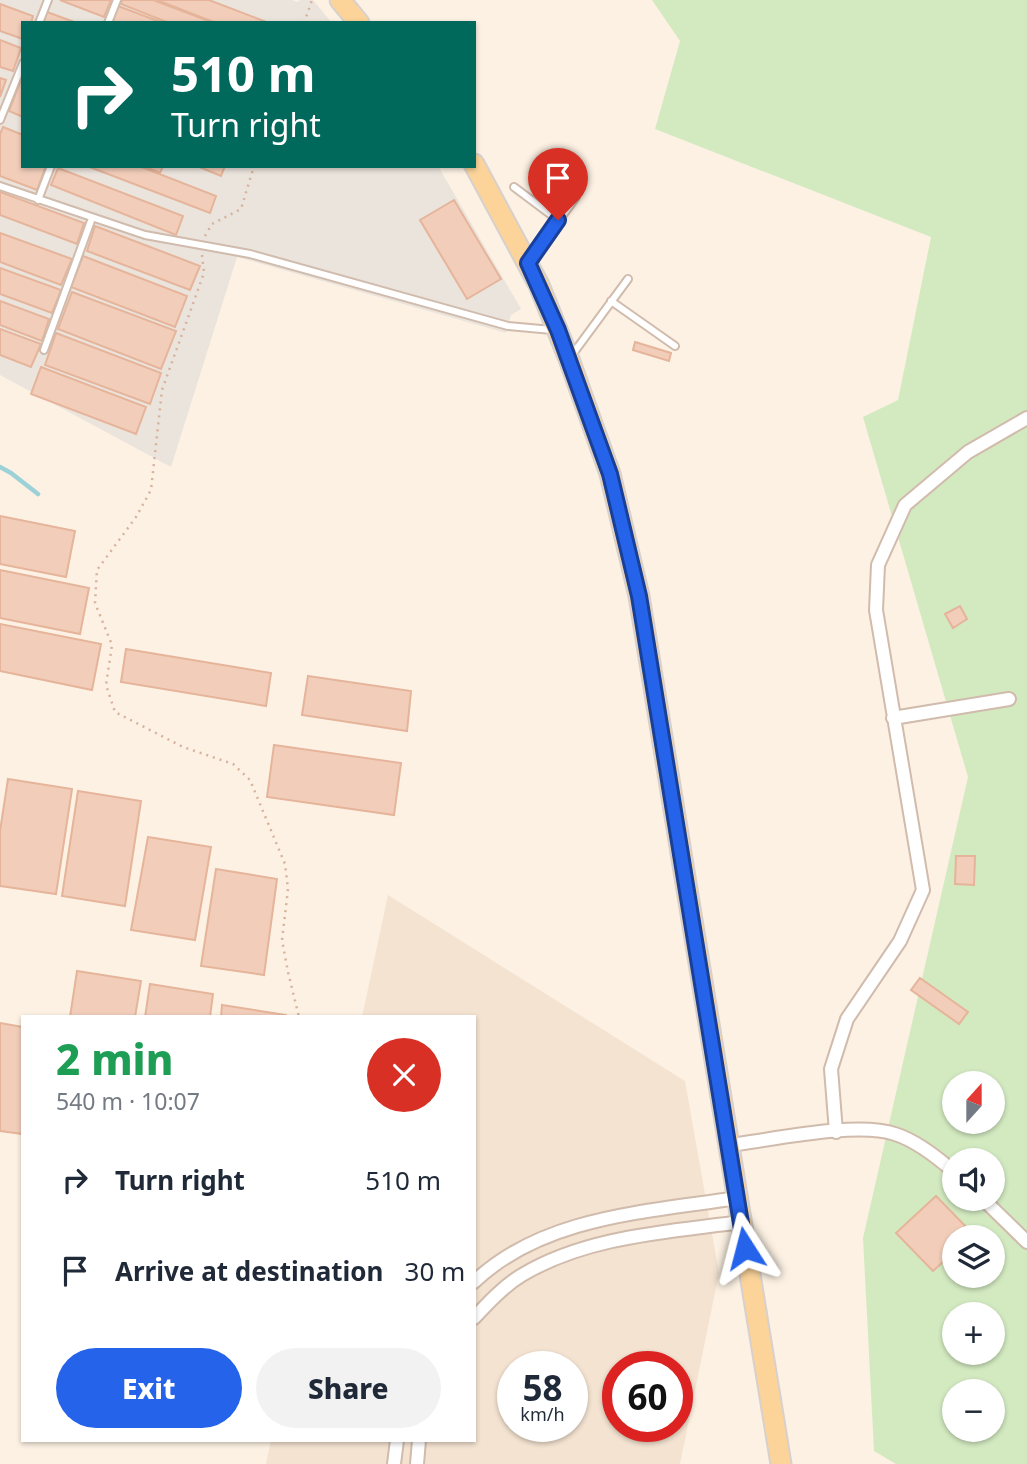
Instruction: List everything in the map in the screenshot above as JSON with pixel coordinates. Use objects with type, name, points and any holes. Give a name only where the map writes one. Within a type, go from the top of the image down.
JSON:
[{"type":"main road","points":[[340,0],[357,21]]},
{"type":"main road","points":[[476,168],[528,263],[558,330],[610,474],[639,596],[782,1464]]},
{"type":"street","points":[[836,1132],[831,1069],[848,1019],[900,942],[923,890],[876,610],[878,565],[905,505],[968,452],[1027,418]]},
{"type":"street","points":[[893,718],[1009,699]]},
{"type":"street","points":[[729,1145],[863,1128],[896,1134],[934,1154],[942,1161]]},
{"type":"street","points":[[476,1280],[498,1262],[523,1247],[569,1229],[628,1215],[737,1198]]},
{"type":"street","points":[[995,1211],[1027,1242]]},
{"type":"street","points":[[476,1316],[510,1283],[571,1253],[622,1240],[741,1222]]},
{"type":"street","points":[[394,1464],[397,1442]]},
{"type":"street","points":[[416,1464],[419,1442]]},
{"type":"lane","points":[[40,21],[48,0]]},
{"type":"lane","points":[[109,21],[117,0]]},
{"type":"lane","points":[[0,120],[21,68]]},
{"type":"lane","points":[[38,200],[50,168]]},
{"type":"lane","points":[[0,186],[145,235],[250,254],[508,326],[558,330]]},
{"type":"lane","points":[[514,187],[558,220]]},
{"type":"lane","points":[[528,263],[576,197]]},
{"type":"lane","points":[[44,350],[92,218]]},
{"type":"lane","points":[[569,359],[628,279]]},
{"type":"lane","points":[[611,301],[675,346]]},
{"type":"path","points":[[305,21],[312,0]]},
{"type":"path","points":[[253,168],[241,209],[212,223],[201,244],[204,273],[162,390],[151,490],[136,517],[97,570],[95,603],[112,645],[106,685],[115,712],[183,747],[233,764],[250,780],[285,864],[288,889],[282,940],[299,1015]]},
{"type":"shaded area","points":[[0,0],[313,0],[330,21],[21,21],[21,168],[439,168],[521,309],[511,315],[506,333],[237,257],[171,467],[0,375]]},
{"type":"shaded area","points":[[388,895],[685,1081],[719,1273],[693,1400],[693,1351],[602,1351],[602,1442],[684,1442],[680,1464],[266,1464],[271,1442],[476,1442],[476,1015],[362,1015]]},
{"type":"green space","points":[[652,0],[1027,0],[1027,1464],[896,1464],[874,1451],[863,1238],[968,777],[863,417],[898,400],[931,237],[655,129],[680,41]]},
{"type":"building","points":[[60,0],[111,0],[104,17]]},
{"type":"building","points":[[122,0],[153,0],[209,21],[164,21],[121,4]]},
{"type":"building","points":[[157,0],[209,0],[264,21],[211,21]]},
{"type":"building","points":[[0,4],[33,16],[32,21],[21,21],[21,38],[0,31]]},
{"type":"building","points":[[118,6],[158,21],[113,21]]},
{"type":"building","points":[[47,12],[72,21],[43,21]]},
{"type":"building","points":[[0,40],[21,48],[13,71],[0,67]]},
{"type":"building","points":[[0,78],[6,80],[0,97]]},
{"type":"building","points":[[21,80],[21,116],[9,111]]},
{"type":"building","points":[[3,127],[21,134],[21,168],[45,168],[37,190],[0,176],[0,134]]},
{"type":"building","points":[[58,168],[183,216],[176,235],[51,185]]},
{"type":"building","points":[[92,168],[144,168],[216,196],[210,213]]},
{"type":"building","points":[[148,168],[162,168],[160,173]]},
{"type":"building","points":[[202,168],[224,168],[221,176]]},
{"type":"building","points":[[0,192],[84,223],[77,244],[0,215]]},
{"type":"building","points":[[454,200],[501,279],[467,299],[420,220]]},
{"type":"building","points":[[95,226],[200,266],[190,290],[87,251]]},
{"type":"building","points":[[0,233],[72,259],[61,285],[0,262]]},
{"type":"building","points":[[83,256],[187,296],[175,327],[71,287]]},
{"type":"building","points":[[0,268],[61,290],[52,313],[0,294]]},
{"type":"building","points":[[72,292],[176,331],[161,369],[58,329]]},
{"type":"building","points":[[0,301],[49,319],[42,341],[0,325]]},
{"type":"building","points":[[0,329],[41,344],[31,367],[0,355]]},
{"type":"building","points":[[56,333],[161,373],[150,404],[45,365]]},
{"type":"building","points":[[635,342],[671,353],[669,361],[633,350]]},
{"type":"building","points":[[41,367],[146,407],[136,434],[31,394]]},
{"type":"building","points":[[0,516],[75,531],[66,577],[0,564]]},
{"type":"building","points":[[0,570],[89,588],[80,634],[0,618]]},
{"type":"building","points":[[960,606],[967,619],[953,628],[945,614]]},
{"type":"building","points":[[0,624],[101,644],[92,690],[0,671]]},
{"type":"building","points":[[126,649],[271,673],[266,706],[121,682]]},
{"type":"building","points":[[308,676],[411,691],[407,731],[302,715]]},
{"type":"building","points":[[274,745],[401,763],[394,815],[267,797]]},
{"type":"building","points":[[8,779],[72,789],[56,894],[0,886],[0,831]]},
{"type":"building","points":[[78,791],[141,801],[125,906],[62,896]]},
{"type":"building","points":[[148,837],[211,847],[195,940],[131,930]]},
{"type":"building","points":[[956,856],[975,856],[974,885],[955,884]]},
{"type":"building","points":[[216,869],[277,879],[264,975],[201,966]]},
{"type":"building","points":[[77,971],[141,981],[135,1015],[70,1015]]},
{"type":"building","points":[[920,978],[968,1012],[959,1024],[911,990]]},
{"type":"building","points":[[150,984],[213,994],[210,1015],[145,1015]]},
{"type":"building","points":[[222,1005],[286,1015],[221,1015]]},
{"type":"building","points":[[0,1023],[21,1027],[21,1134],[0,1131]]},
{"type":"building","points":[[936,1196],[942,1202],[942,1211],[951,1211],[964,1225],[942,1225],[942,1263],[933,1271],[896,1233]]},
{"type":"waterway","points":[[0,467],[38,494]]},
{"type":"route","points":[[558,220],[528,263],[558,330],[610,474],[639,596],[745,1248]]}]
